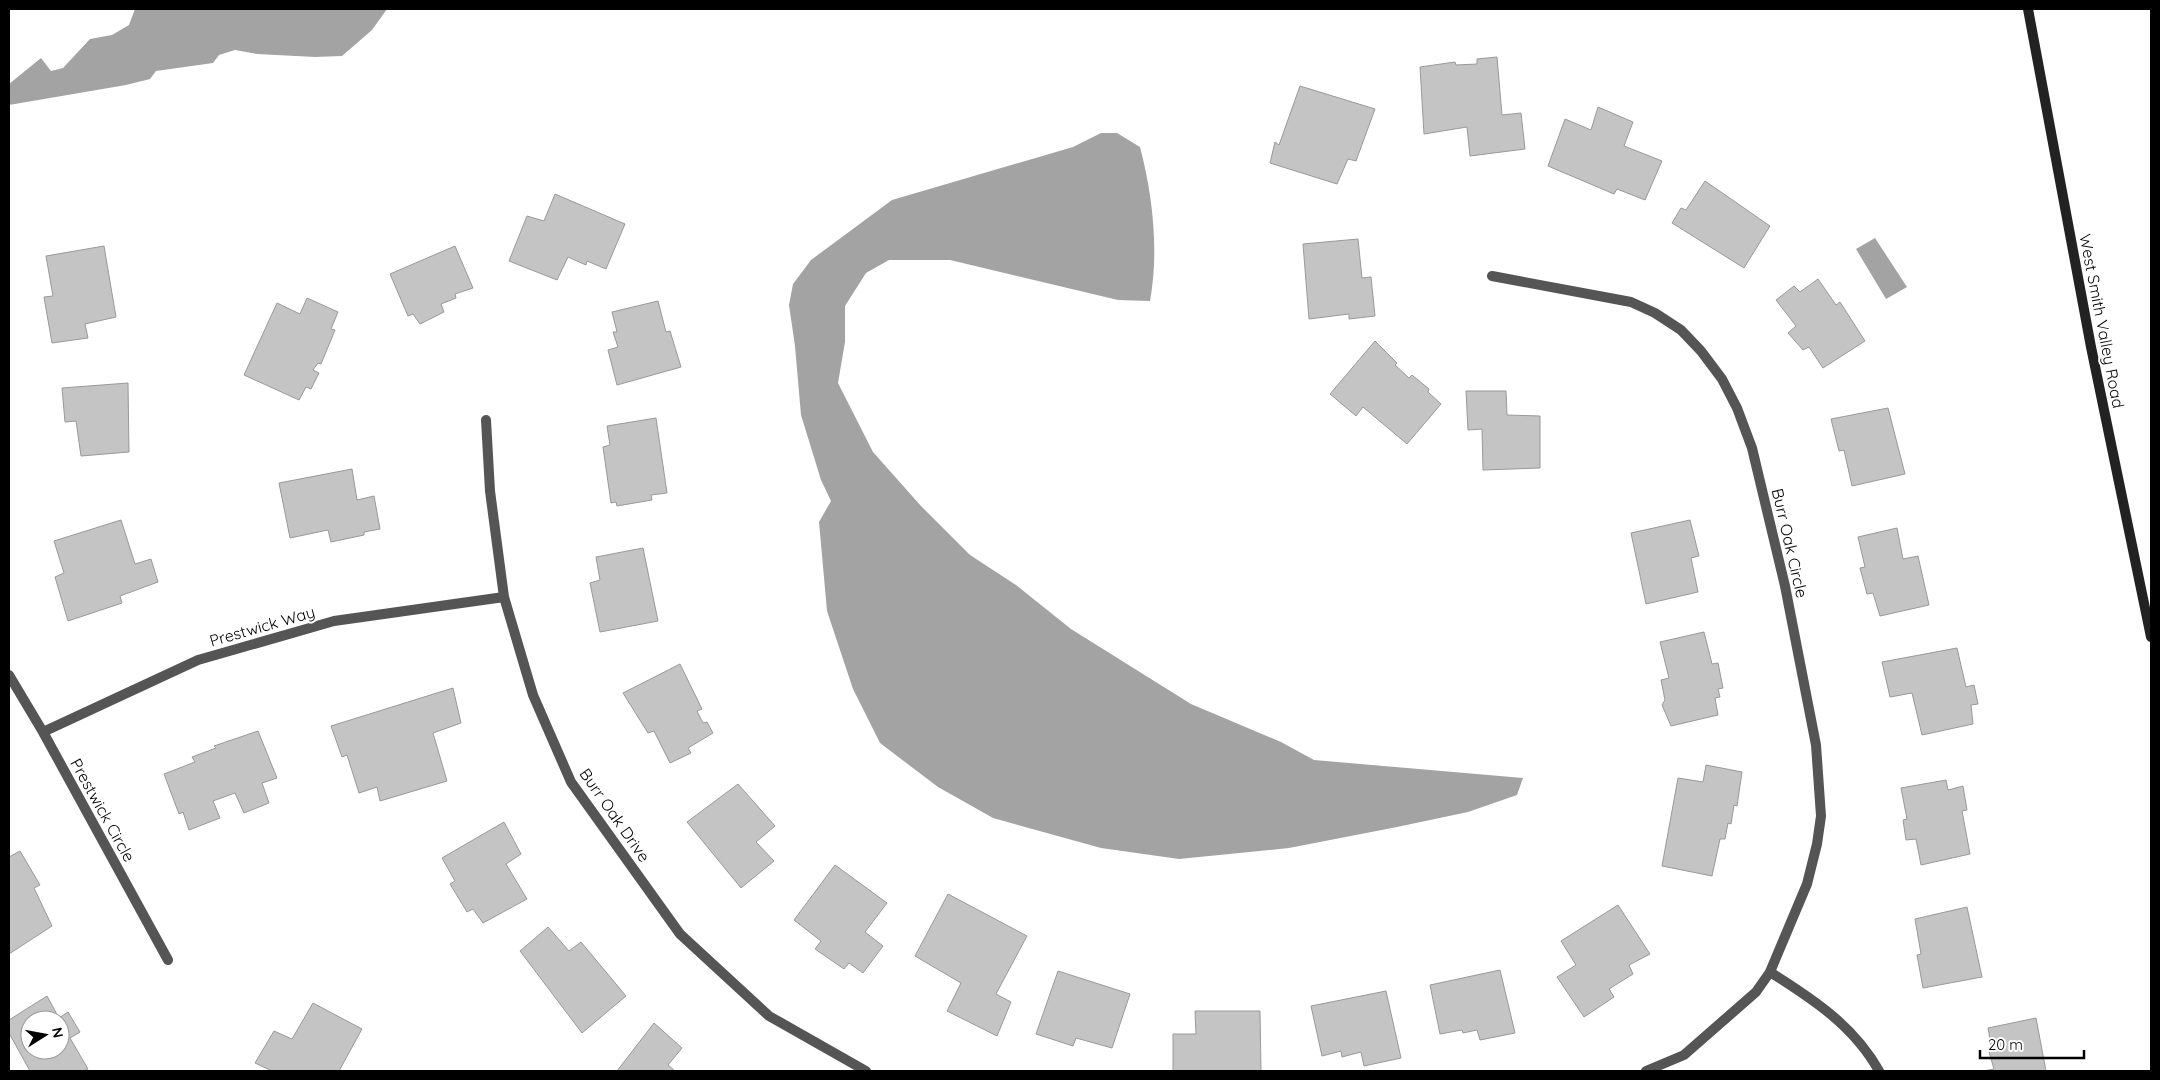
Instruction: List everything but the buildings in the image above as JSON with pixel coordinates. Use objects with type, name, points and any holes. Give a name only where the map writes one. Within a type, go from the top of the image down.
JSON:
[{"type":"main road","name":"West Smith Valley Road","points":[[2028,9],[2090,347],[2151,637]]},
{"type":"street","name":"Burr Oak Circle","points":[[1492,276],[1631,302],[1655,313],[1681,330],[1701,351],[1722,379],[1737,408],[1752,448],[1785,586],[1816,745],[1820,782],[1821,816],[1807,884],[1770,972]]},
{"type":"street","name":"Burr Oak Drive","points":[[486,420],[490,491],[504,597],[533,695],[571,782],[680,934],[769,1016],[866,1071]]},
{"type":"street","name":"Prestwick Way","points":[[43,732],[198,660],[334,621],[504,597]]},
{"type":"street","name":"Prestwick Circle","points":[[9,675],[43,732],[168,960]]},
{"type":"street","points":[[1646,1071],[1684,1055],[1756,992],[1770,972],[1831,1013],[1850,1031],[1880,1071]]},
{"type":"shaded area","points":[[135,9],[387,9],[372,30],[342,56],[315,57],[257,54],[235,50],[219,55],[213,63],[156,71],[150,79],[126,85],[9,105],[9,84],[41,58],[51,71],[63,68],[90,39],[112,35],[129,25]]},
{"type":"shaded area","points":[[1101,133],[1117,133],[1140,147],[1145,166],[1153,224],[1154,263],[1150,301],[1118,300],[950,260],[889,260],[866,273],[845,306],[845,342],[838,383],[873,452],[921,506],[970,555],[1016,585],[1071,629],[1191,704],[1281,742],[1314,760],[1523,778],[1517,795],[1468,812],[1289,848],[1179,859],[1101,848],[993,818],[938,787],[880,743],[853,689],[827,611],[819,522],[831,501],[821,480],[801,415],[795,346],[789,305],[793,284],[811,260],[892,200],[1073,147]]},
{"type":"shaded area","points":[[1875,238],[1907,287],[1886,299],[1856,249]]}]
